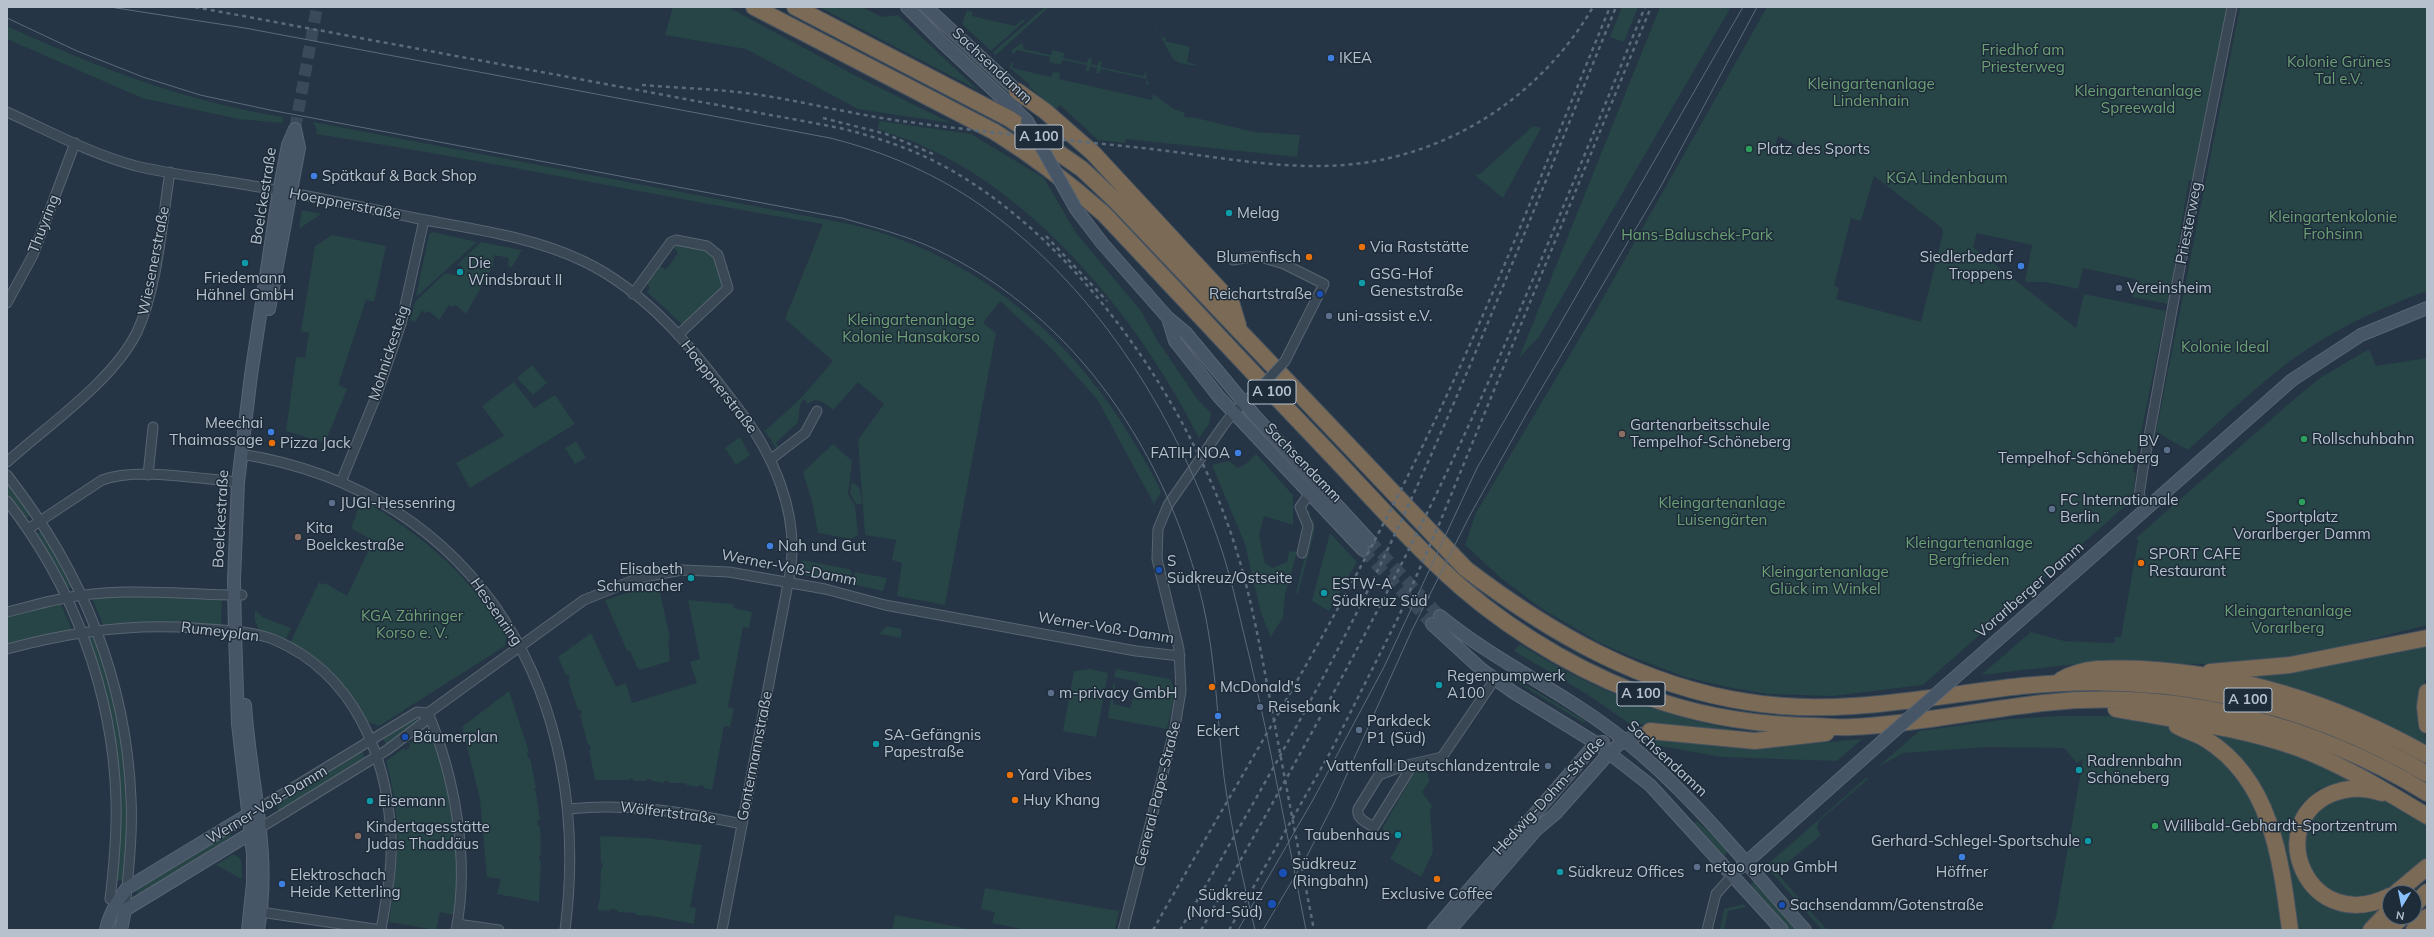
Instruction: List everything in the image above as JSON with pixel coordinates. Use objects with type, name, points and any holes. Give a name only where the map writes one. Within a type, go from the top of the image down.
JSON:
[{"type":"highway","name":"A 100","points":[[754,7],[995,132],[1032,155],[1069,184],[1104,214],[1379,506],[1454,580],[1490,610],[1522,633],[1620,686],[1663,702],[1700,712],[1758,722],[1849,727],[2071,701],[2122,701],[2170,704],[2224,713],[2269,724],[2312,737],[2357,755],[2427,793]]},
{"type":"highway","name":"A 100","points":[[795,7],[993,109],[1042,139],[1082,169],[1115,200],[1239,328],[1388,488],[1466,569],[1526,613],[1592,651],[1624,667],[1705,694],[1750,703],[1810,707],[1881,704],[2054,684],[2125,682],[2172,686],[2254,701],[2310,717],[2364,739],[2427,774]]},
{"type":"highway","points":[[1017,91],[1045,110],[1093,153],[1185,250],[1231,302],[1239,328]]},
{"type":"highway","points":[[2326,657],[2360,644],[2427,628]]},
{"type":"highway","points":[[2199,674],[2290,665],[2427,638]]},
{"type":"highway","points":[[2054,684],[2086,669],[2126,668],[2199,674],[2263,686],[2298,697],[2368,724],[2427,755]]},
{"type":"highway","points":[[2427,692],[2425,707],[2427,725]]},
{"type":"highway","points":[[2071,701],[2248,733],[2298,748],[2364,778],[2427,816]]},
{"type":"highway","points":[[2153,716],[2207,740],[2240,769],[2256,790],[2275,841],[2282,870],[2290,930]]},
{"type":"highway","points":[[1650,731],[1755,741],[1819,735],[1849,727]]},
{"type":"highway","points":[[2382,899],[2366,906],[2345,905],[2330,901],[2316,890],[2307,879],[2301,866],[2298,843],[2303,821],[2308,813],[2327,796],[2350,788],[2361,789],[2396,798]]},
{"type":"highway","points":[[2406,885],[2427,867]]},
{"type":"highway","points":[[2413,885],[2427,870]]},
{"type":"highway","points":[[2414,930],[2427,917]]},
{"type":"highway","points":[[2371,930],[2382,918]]},
{"type":"main road","name":"Sachsendamm","points":[[908,7],[1026,118]]},
{"type":"main road","name":"Sachsendamm","points":[[926,7],[1017,91],[1026,118],[1076,209],[1102,243],[1168,318],[1186,333],[1243,403],[1366,545],[1310,493],[1233,413],[1175,341],[1168,318]]},
{"type":"main road","points":[[935,34],[942,32],[947,27]]},
{"type":"main road","name":"Boelckestraße","points":[[238,595],[242,545],[245,455],[251,375],[288,145],[295,129],[299,148],[292,192],[270,305],[245,455],[238,482],[238,595],[239,632],[246,751],[256,831],[254,876],[258,930]]},
{"type":"main road","name":"Vorarlberger Damm","points":[[1733,875],[1745,862],[2282,388],[2312,366],[2362,335],[2427,308]]},
{"type":"main road","name":"Sachsendamm","points":[[1782,930],[1650,785],[1610,752],[1495,679],[1460,651],[1436,620],[1590,715],[1624,740],[1674,785],[1805,930]]},
{"type":"main road","points":[[1495,679],[1506,663]]},
{"type":"main road","points":[[1624,740],[1650,731]]},
{"type":"main road","name":"Hedwig-Dohm-Straße","points":[[1453,925],[1596,743],[1624,740]]},
{"type":"main road","name":"Hedwig-Dohm-Straße","points":[[1453,925],[1536,830],[1555,814],[1610,752],[1624,740]]},
{"type":"main road","name":"Werner-Voß-Damm","points":[[107,924],[117,902],[127,888],[253,812]]},
{"type":"main road","name":"Werner-Voß-Damm","points":[[117,902],[256,831]]},
{"type":"main road","points":[[117,902],[120,930]]},
{"type":"main road","name":"Boelckestraße","points":[[248,930],[256,911]]},
{"type":"main road","points":[[1434,930],[1453,925]]},
{"type":"street","name":"Priesterweg","points":[[2147,508],[2139,495],[2143,469],[2177,283],[2232,7]]},
{"type":"street","name":"Hoeppnerstraße","points":[[7,112],[107,157],[136,166],[292,192],[522,240],[564,253],[595,268],[633,294],[655,312],[703,363],[742,413],[770,460],[784,495],[791,527],[793,554],[788,582]]},
{"type":"street","name":"Thuyring","points":[[7,303],[33,255],[75,143]]},
{"type":"street","name":"Wiesenerstraße","points":[[7,462],[107,375],[133,340],[146,307],[170,172]]},
{"type":"street","name":"Mohnickesteig","points":[[341,482],[377,394],[400,324],[424,220]]},
{"type":"street","name":"Hoeppnerstraße","points":[[633,294],[671,242],[676,240],[707,246],[718,255],[728,288],[678,335]]},
{"type":"street","points":[[1233,260],[1257,256],[1284,264],[1324,284],[1285,361],[1233,413]]},
{"type":"street","points":[[770,460],[805,433],[817,411]]},
{"type":"street","name":"General-Pape-Straße","points":[[1123,930],[1178,717],[1182,682],[1180,656],[1156,559],[1156,536],[1168,505],[1233,413]]},
{"type":"street","points":[[148,475],[153,427]]},
{"type":"street","name":"Hessenring","points":[[245,455],[299,467],[341,482],[378,500],[430,536],[476,580],[494,604],[521,646],[538,684],[552,724],[562,766],[569,809],[570,860],[565,930]]},
{"type":"street","points":[[7,475],[63,556],[83,596],[97,630],[114,685],[126,745],[132,818],[127,888]]},
{"type":"street","points":[[28,529],[102,480],[119,475],[148,475],[238,482]]},
{"type":"street","points":[[1302,554],[1308,528],[1300,507],[1310,493]]},
{"type":"street","points":[[7,501],[28,529],[67,598],[82,632],[102,695],[114,776],[117,902]]},
{"type":"street","name":"Werner-Voß-Damm","points":[[256,831],[377,757],[424,722],[428,713],[584,600],[620,584],[658,573],[709,570],[788,582],[849,594],[885,605],[1136,651],[1180,656]]},
{"type":"street","name":"Gontermannstraße","points":[[722,930],[788,582]]},
{"type":"street","points":[[7,612],[67,598],[136,592],[238,595]]},
{"type":"street","name":"Rumeyplan","points":[[7,649],[82,632],[150,626],[239,632],[274,640],[304,655],[328,674],[348,697],[372,740],[377,757]]},
{"type":"street","points":[[1413,764],[1374,827],[1361,819],[1358,815],[1358,809],[1379,775],[1413,764],[1442,757],[1495,679]]},
{"type":"street","name":"Werner-Voß-Damm","points":[[253,812],[417,712],[428,713]]},
{"type":"street","points":[[428,713],[442,751],[457,815],[460,872],[456,927],[499,930]]},
{"type":"street","points":[[256,911],[381,930],[390,863],[391,837],[386,788],[377,757]]},
{"type":"street","name":"Wölfertstraße","points":[[569,809],[625,806],[656,808],[742,824]]},
{"type":"street","points":[[1707,930],[1716,894],[1733,875]]},
{"type":"green space","points":[[673,7],[728,7],[856,76],[951,123],[858,109],[746,49],[665,35]]},
{"type":"green space","points":[[819,7],[862,7],[882,17],[898,15],[978,90]]},
{"type":"green space","points":[[1045,7],[1049,7],[996,55],[993,52]]},
{"type":"green space","points":[[1144,7],[1162,38],[1166,37],[1165,41],[1190,47],[1187,62],[1195,64],[1195,66],[1179,63],[1173,59]]},
{"type":"green space","points":[[1622,7],[1638,7],[1624,42],[1610,37]]},
{"type":"green space","points":[[1660,7],[1731,7],[1538,338],[1519,358]]},
{"type":"green space","points":[[1767,7],[2228,7],[2192,180],[2189,180],[2168,304],[2132,297],[2135,279],[2083,268],[2078,289],[2046,282],[2025,282],[2032,245],[1977,233],[1973,247],[2076,328],[2084,294],[2166,311],[2133,472],[2136,473],[2132,500],[1923,685],[1833,696],[1768,694],[1727,687],[1685,677],[1598,642],[1539,607],[1501,578],[1465,545],[1476,513],[1594,314]],"holes":[[[1778,136],[1796,145],[1795,149],[1773,153]],[[1874,176],[1942,228],[1943,233],[1921,322],[1836,299],[1839,288],[1834,286],[1851,218],[1861,221]]]},
{"type":"green space","points":[[2240,7],[2427,7],[2427,291],[2388,306],[2350,324],[2297,356],[2245,398],[2188,450],[2156,432]]},
{"type":"green space","points":[[967,10],[973,12],[972,16],[1015,26],[1023,19],[1025,21],[991,51],[962,24]]},
{"type":"green space","points":[[7,26],[75,56],[142,81],[211,102],[283,117],[282,123],[238,119],[142,98],[7,39]]},
{"type":"green space","points":[[947,37],[1007,90],[1005,94],[945,39]]},
{"type":"green space","points":[[1021,43],[1023,44],[1023,49],[1051,55],[1052,50],[1064,53],[1063,58],[1087,63],[1088,58],[1092,59],[1091,64],[1097,66],[1099,61],[1102,61],[1101,67],[1144,76],[1145,71],[1149,85],[1146,84],[1147,79],[1101,69],[1099,74],[1096,73],[1097,68],[1090,66],[1089,71],[1086,71],[1087,65],[1062,60],[1061,65],[1049,62],[1050,57],[1016,50],[1014,55],[1011,51]]},
{"type":"green space","points":[[1011,62],[1013,63],[1012,68],[1051,77],[1053,72],[1060,73],[1059,79],[1152,100],[1153,94],[1174,109],[1185,113],[1184,117],[1196,118],[1254,132],[1300,135],[1297,157],[1126,139],[1125,143],[1098,140],[1060,105],[1056,109],[1029,87],[1030,85],[1010,68]]},
{"type":"green space","points":[[879,121],[971,134],[1044,178],[1076,233],[1141,311],[1157,340],[1198,400],[1211,413],[1209,424],[1199,438],[1176,395],[1149,352],[1118,309],[1084,269],[1048,232],[1008,198],[967,169],[907,139],[878,129]]},
{"type":"green space","name":"Kleingartenanlage Kolonie Hansakorso","points":[[313,122],[854,225],[898,239],[940,257],[980,279],[1017,306],[1051,336],[1082,369],[1110,405],[1135,444],[1161,492],[1154,504],[1097,399],[1050,347],[1000,301],[983,323],[996,333],[945,605],[897,596],[902,563],[892,560],[896,540],[865,535],[858,440],[884,404],[858,382],[833,410],[821,401],[815,400],[808,404],[803,399],[800,405],[798,422],[776,443],[779,448],[778,451],[765,431],[801,398],[833,361],[785,319],[823,224],[443,155],[316,134],[317,130]]},
{"type":"green space","points":[[1533,126],[1541,128],[1503,198],[1475,175],[1480,174]]},
{"type":"green space","points":[[302,210],[321,214],[299,229]]},
{"type":"green space","points":[[433,232],[477,242],[416,297],[429,234]]},
{"type":"green space","points":[[332,235],[386,246],[374,302],[366,300],[338,385],[347,389],[325,443],[286,431],[296,357],[305,358],[309,333],[301,331],[315,246]]},
{"type":"green space","points":[[481,242],[522,250],[512,267],[508,266],[509,258],[494,255],[493,266],[466,314],[456,305],[453,307],[449,305],[439,320],[429,311],[425,313],[422,310],[415,322],[410,320],[415,302],[445,273],[460,276],[462,266],[457,265]]},
{"type":"green space","points":[[677,244],[706,250],[711,254],[715,258],[718,265],[724,287],[683,325],[647,292],[650,288],[646,282],[658,265],[666,270],[678,253],[672,246]]},
{"type":"green space","name":"Sportplatz Vorarlberger Damm","points":[[2369,349],[2376,366],[2427,358],[2427,625],[2298,658],[2215,664],[2085,663],[1981,675],[2031,632],[2064,641],[2114,643],[2115,637],[2121,637],[2138,541],[2136,538],[2320,378]]},
{"type":"green space","points":[[532,365],[547,383],[533,395],[517,378]]},
{"type":"green space","points":[[514,382],[534,408],[555,395],[575,424],[470,488],[456,463],[504,436],[482,406]]},
{"type":"green space","points":[[740,437],[750,455],[736,465],[725,448]]},
{"type":"green space","points":[[576,441],[586,458],[575,464],[565,448]]},
{"type":"green space","points":[[833,444],[852,461],[848,494],[855,506],[858,535],[851,539],[818,533],[812,502],[803,472]]},
{"type":"green space","points":[[1256,454],[1293,495],[1293,525],[1264,516],[1259,535],[1265,563],[1273,568],[1287,562],[1289,551],[1297,552],[1285,595],[1283,617],[1271,637],[1261,613],[1245,544],[1212,465],[1228,461],[1238,468],[1247,463]]},
{"type":"green space","points":[[7,481],[33,514],[25,519],[7,494]]},
{"type":"green space","points":[[854,483],[860,489],[862,504],[856,504],[850,493],[851,484]]},
{"type":"green space","name":"KGA Zähringer Korso e. V.","points":[[365,501],[408,529],[445,560],[477,594],[507,636],[505,646],[379,726],[368,722],[353,697],[335,676],[325,667],[290,643],[319,582],[323,585],[325,583],[347,596],[373,541],[351,528],[360,504]]},
{"type":"green space","points":[[1304,506],[1311,513],[1309,515],[1313,521],[1315,529],[1298,593],[1296,593],[1312,527]]},
{"type":"green space","points":[[43,530],[74,586],[67,589],[36,534]]},
{"type":"green space","points":[[1330,533],[1357,562],[1329,611],[1312,601]]},
{"type":"green space","points":[[802,560],[849,569],[852,572],[849,583],[803,575],[801,571]]},
{"type":"green space","points":[[855,572],[887,578],[883,591],[852,584]]},
{"type":"green space","points":[[658,583],[670,638],[668,640],[670,661],[640,670],[637,667],[630,651],[627,651],[605,600]]},
{"type":"green space","points":[[129,595],[222,598],[221,627],[104,627],[92,598]]},
{"type":"green space","points":[[688,600],[734,604],[733,608],[752,612],[749,628],[743,627],[728,707],[734,709],[730,727],[724,726],[712,790],[699,785],[698,787],[686,785],[686,783],[669,783],[669,781],[664,781],[664,783],[649,779],[646,781],[635,781],[632,778],[629,780],[595,780],[589,750],[591,750],[590,745],[588,745],[580,715],[582,714],[581,710],[578,710],[568,680],[570,679],[569,675],[566,675],[558,657],[591,633],[616,687],[626,683],[632,703],[697,683],[690,662],[700,659]]},
{"type":"green space","points":[[60,602],[72,630],[7,646],[7,615]]},
{"type":"green space","points":[[255,610],[262,617],[291,628],[285,641],[260,632],[255,621]]},
{"type":"green space","points":[[887,626],[901,629],[901,638],[879,634]]},
{"type":"green space","points":[[96,635],[114,696],[125,758],[128,799],[125,881],[116,880],[119,798],[88,638]]},
{"type":"green space","points":[[1520,644],[1576,676],[1635,702],[1697,721],[1761,734],[1704,733],[1642,724],[1633,726],[1585,693],[1514,651]]},
{"type":"green space","points":[[2427,644],[2427,676],[2422,687],[2421,726],[2427,740],[2427,748],[2235,675]]},
{"type":"green space","points":[[1090,669],[1108,673],[1096,737],[1063,731],[1074,671]]},
{"type":"green space","points":[[1116,669],[1170,679],[1173,685],[1174,697],[1167,729],[1108,718],[1113,684],[1115,684],[1113,704],[1130,708],[1139,682],[1114,677]]},
{"type":"green space","points":[[1514,678],[1586,721],[1584,723],[1513,680]]},
{"type":"green space","points":[[509,691],[529,752],[527,753],[528,758],[530,758],[536,787],[534,789],[536,792],[540,820],[537,821],[538,826],[540,826],[541,855],[539,855],[539,860],[541,861],[539,902],[497,894],[501,879],[487,877],[480,799],[462,727]]},
{"type":"green space","points":[[420,715],[423,719],[387,746],[382,738]]},
{"type":"green space","name":"Willibald-Gebhardt-Sportzentrum","points":[[2062,716],[2117,716],[2164,726],[2189,737],[2226,760],[2266,822],[2286,930],[2054,930],[2052,927],[2056,917],[2083,759],[2077,763],[2064,748],[1988,747],[1903,753],[1878,767],[1919,731],[2008,719]]},
{"type":"green space","points":[[2208,731],[2282,748],[2354,780],[2336,783],[2321,790],[2320,788],[2300,805],[2303,807],[2293,829],[2290,850],[2294,870],[2304,888],[2319,902],[2337,911],[2359,914],[2382,909],[2362,930],[2294,930],[2273,824]]},
{"type":"green space","points":[[421,735],[434,736],[453,807],[458,869],[455,915],[440,912],[436,930],[389,922],[395,879],[397,823],[395,803],[386,761],[404,748],[406,750],[410,747],[409,744]]},
{"type":"green space","points":[[1651,737],[1742,747],[1797,745],[1862,739],[1837,761],[1722,757],[1655,745],[1649,739]]},
{"type":"green space","points":[[362,750],[365,760],[278,813],[277,801]]},
{"type":"green space","points":[[1425,768],[1430,780],[1422,792],[1432,806],[1430,810],[1433,852],[1421,877],[1390,859],[1401,839],[1382,829],[1416,769]]},
{"type":"green space","points":[[1867,777],[1868,779],[1819,821],[1817,828],[1821,835],[1776,872],[1827,930],[1822,930],[1766,866]]},
{"type":"green space","points":[[2377,795],[2427,821],[2427,859],[2396,885],[2382,885],[2381,897],[2332,897],[2304,865],[2307,823],[2332,797]]},
{"type":"green space","points":[[1697,821],[1729,851],[1724,856],[1694,823]]},
{"type":"green space","points":[[231,832],[231,837],[140,897],[134,888]]},
{"type":"green space","points":[[600,836],[646,838],[702,845],[690,907],[696,908],[694,924],[646,915],[636,915],[636,913],[618,912],[618,910],[597,910],[600,898],[601,868],[603,867],[603,863],[601,863]]},
{"type":"green space","points":[[233,854],[241,859],[242,879],[216,865]]},
{"type":"green space","points":[[1754,881],[1798,930],[1791,930],[1750,885]]},
{"type":"green space","points":[[985,888],[1119,911],[1115,930],[1027,930],[992,923],[995,912],[981,909]]},
{"type":"green space","points":[[1744,904],[1746,907],[1728,911],[1724,930],[1720,930],[1724,909]]},
{"type":"green space","points":[[895,915],[974,930],[892,930]]},
{"type":"tunnel","points":[[295,129],[317,7]]},
{"type":"tunnel","points":[[1369,540],[1440,616]]},
{"type":"tunnel","points":[[1363,550],[1432,624]]},
{"type":"tram line","points":[[110,7],[245,28],[830,138],[871,150],[931,175],[986,209],[1027,242],[1065,279],[1100,319],[1131,363],[1159,408],[1184,456],[1205,505],[1223,554],[1234,593],[1265,727],[1306,930]]},
{"type":"tram line","points":[[1238,930],[1314,798],[1384,667],[1477,468],[1743,7]]},
{"type":"tram line","points":[[1263,930],[1308,854],[1334,803],[1412,630],[1469,517],[1527,413],[1661,186],[1757,7]]},
{"type":"tram line","points":[[7,18],[77,51],[143,77],[200,95],[270,110],[842,218],[924,244],[986,277],[1032,312],[1073,351],[1109,396],[1140,444],[1166,495],[1187,549],[1203,604],[1214,668],[1224,777],[1230,815],[1255,930]]},
{"type":"railway","points":[[195,7],[852,131],[900,146],[934,161],[985,192],[1034,231],[1079,276],[1120,326],[1157,381],[1189,437],[1216,493],[1236,549],[1252,610],[1314,930]]},
{"type":"railway","points":[[642,85],[754,94],[894,120],[1152,149],[1240,161],[1298,166],[1356,164],[1385,159],[1417,150],[1448,138],[1478,123],[1505,105],[1531,84],[1554,61],[1575,35],[1593,7]]},
{"type":"railway","points":[[1153,930],[1328,627],[1394,504],[1475,334],[1610,7]]},
{"type":"railway","points":[[1180,930],[1326,672],[1405,513],[1468,370],[1616,7]]},
{"type":"railway","points":[[1201,930],[1373,619],[1457,451],[1513,326],[1567,199],[1645,7]]},
{"type":"railway","points":[[1229,930],[1331,751],[1399,616],[1440,522],[1651,7]]},
{"type":"railway","points":[[823,118],[886,134],[933,154]]},
{"type":"railway","points":[[1046,236],[1107,301]]},
{"type":"place","name":"IKEA","points":[[1331,58]]},
{"type":"place","name":"Platz des Sports","points":[[1749,149]]},
{"type":"place","name":"Spätkauf & Back Shop","points":[[314,176]]},
{"type":"place","name":"Melag","points":[[1229,213]]},
{"type":"place","name":"Via Raststätte","points":[[1362,247]]},
{"type":"place","name":"Blumenfisch","points":[[1309,257]]},
{"type":"place","name":"Friedemann Hähnel GmbH","points":[[245,263]]},
{"type":"place","name":"Siedlerbedarf Troppens","points":[[2021,266]]},
{"type":"place","name":"Die Windsbraut II","points":[[460,272]]},
{"type":"place","name":"GSG-Hof Geneststraße","points":[[1362,283]]},
{"type":"place","name":"Vereinsheim","points":[[2119,288]]},
{"type":"place","name":"Reichartstraße","points":[[1320,294]]},
{"type":"place","name":"uni-assist e.V.","points":[[1329,316]]},
{"type":"place","name":"Meechai Thaimassage","points":[[271,432]]},
{"type":"place","name":"Gartenarbeitsschule Tempelhof-Schöneberg","points":[[1622,434]]},
{"type":"place","name":"Rollschuhbahn","points":[[2304,439]]},
{"type":"place","name":"Pizza Jack","points":[[272,443]]},
{"type":"place","name":"BV Tempelhof-Schöneberg","points":[[2167,450]]},
{"type":"place","name":"FATIH NOA","points":[[1238,453]]},
{"type":"place","name":"Sportplatz Vorarlberger Damm","points":[[2302,502]]},
{"type":"place","name":"JUGI-Hessenring","points":[[332,503]]},
{"type":"place","name":"FC Internationale Berlin","points":[[2052,509]]},
{"type":"place","name":"Kita Boelckestraße","points":[[298,537]]},
{"type":"place","name":"Nah und Gut","points":[[770,546]]},
{"type":"place","name":"SPORT CAFE Restaurant","points":[[2141,563]]},
{"type":"place","name":"S Südkreuz/Ostseite","points":[[1159,570]]},
{"type":"place","name":"Elisabeth Schumacher","points":[[691,578]]},
{"type":"place","name":"ESTW-A Südkreuz Süd","points":[[1324,593]]},
{"type":"place","name":"Regenpumpwerk A100","points":[[1439,685]]},
{"type":"place","name":"McDonald's","points":[[1212,687]]},
{"type":"place","name":"m-privacy GmbH","points":[[1051,693]]},
{"type":"place","name":"Reisebank","points":[[1260,707]]},
{"type":"place","name":"Eckert","points":[[1218,716]]},
{"type":"place","name":"Parkdeck P1 (Süd)","points":[[1359,730]]},
{"type":"place","name":"Bäumerplan","points":[[405,737]]},
{"type":"place","name":"SA-Gefängnis Papestraße","points":[[876,744]]},
{"type":"place","name":"Vattenfall Deutschlandzentrale","points":[[1548,766]]},
{"type":"place","name":"Radrennbahn Schöneberg","points":[[2079,770]]},
{"type":"place","name":"Yard Vibes","points":[[1010,775]]},
{"type":"place","name":"Huy Khang","points":[[1015,800]]},
{"type":"place","name":"Eisemann","points":[[370,801]]},
{"type":"place","name":"Willibald-Gebhardt-Sportzentrum","points":[[2155,826]]},
{"type":"place","name":"Taubenhaus","points":[[1398,835]]},
{"type":"place","name":"Kindertagesstätte Judas Thaddäus","points":[[358,836]]},
{"type":"place","name":"Gerhard-Schlegel-Sportschule","points":[[2088,841]]},
{"type":"place","name":"Höffner","points":[[1962,857]]},
{"type":"place","name":"netgo group GmbH","points":[[1697,867]]},
{"type":"place","name":"Südkreuz Offices","points":[[1560,872]]},
{"type":"place","name":"Südkreuz (Ringbahn)","points":[[1283,873]]},
{"type":"place","name":"Exclusive Coffee","points":[[1437,879]]},
{"type":"place","name":"Elektroschach Heide Ketterling","points":[[282,884]]},
{"type":"place","name":"Südkreuz (Nord-Süd)","points":[[1272,904]]},
{"type":"place","name":"Sachsendamm/Gotenstraße","points":[[1782,905]]},
{"type":"park label","name":"Friedhof am Priesterweg","points":[[2023,58]]},
{"type":"park label","name":"Kolonie Grünes Tal e.V.","points":[[2339,70]]},
{"type":"park label","name":"Kleingartenanlage Lindenhain","points":[[1871,92]]},
{"type":"park label","name":"Kleingartenanlage Spreewald","points":[[2138,100]]},
{"type":"park label","name":"KGA Lindenbaum","points":[[1947,178]]},
{"type":"park label","name":"Kleingartenkolonie Frohsinn","points":[[2333,226]]},
{"type":"park label","name":"Hans-Baluschek-Park","points":[[1697,235]]},
{"type":"park label","name":"Kolonie Ideal","points":[[2225,347]]},
{"type":"park label","name":"Kleingartenanlage Luisengärten","points":[[1722,512]]},
{"type":"park label","name":"Kleingartenanlage Bergfrieden","points":[[1969,552]]},
{"type":"park label","name":"Kleingartenanlage Glück im Winkel","points":[[1825,580]]},
{"type":"park label","name":"Kleingartenanlage Vorarlberg","points":[[2288,620]]}]
